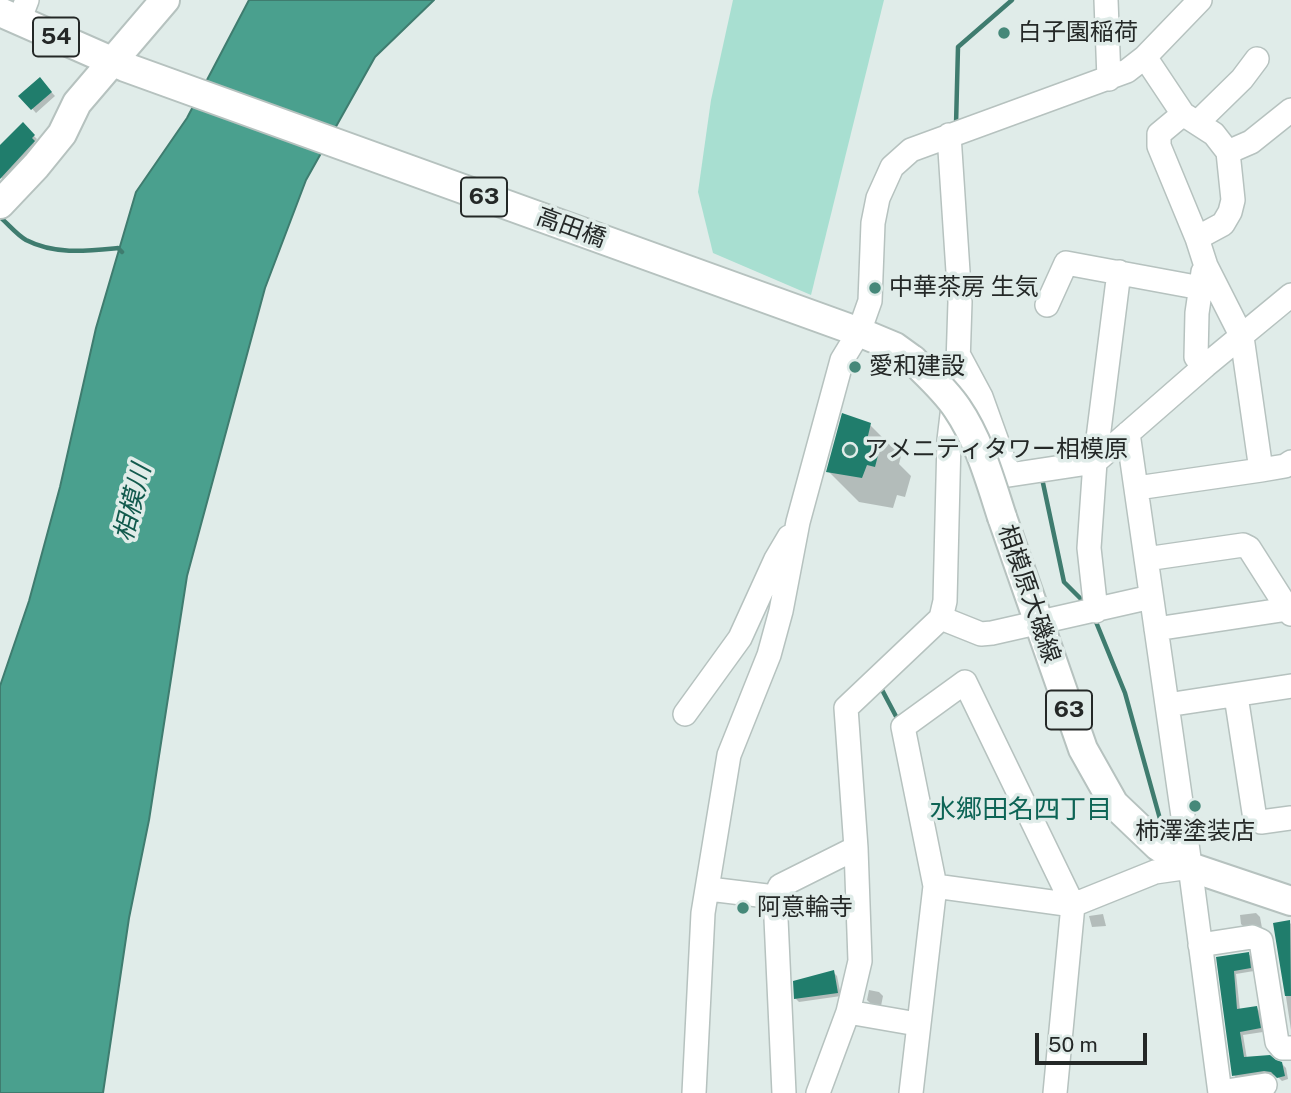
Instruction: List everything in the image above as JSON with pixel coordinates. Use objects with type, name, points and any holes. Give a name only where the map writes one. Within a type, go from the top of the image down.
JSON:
[{"type":"main road","points":[[0,204],[62,134],[77,103],[118,64],[165,0]]},
{"type":"main road","name":"54","points":[[15,11],[118,64]]},
{"type":"main road","name":"高田橋","points":[[118,64],[851,329]]},
{"type":"main road","name":"相模原大磯線","points":[[851,329],[895,347],[913,360],[956,406],[968,425],[988,473],[1083,749],[1103,789],[1114,804],[1140,832],[1190,867],[1291,901]]},
{"type":"street","points":[[1106,0],[1109,79]]},
{"type":"street","points":[[694,1093],[703,913],[729,755],[769,655],[781,611],[798,522],[851,329],[870,301],[873,223],[884,181],[892,167],[911,150],[1126,71],[1145,57],[1200,0]]},
{"type":"street","points":[[1145,57],[1191,118],[1214,134],[1228,152],[1233,200],[1230,212],[1223,224],[1197,237]]},
{"type":"street","points":[[1205,366],[1196,357],[1196,313],[1203,277],[1197,237],[1158,145],[1159,134],[1191,118],[1242,79],[1257,59]]},
{"type":"street","points":[[1228,152],[1251,142],[1291,110]]},
{"type":"street","points":[[946,621],[949,440],[958,354],[960,302],[957,132]]},
{"type":"street","points":[[1046,305],[1066,263],[1119,272],[1203,277]]},
{"type":"street","points":[[1087,613],[1096,462],[1119,272]]},
{"type":"street","points":[[1203,277],[1242,337],[1261,470]]},
{"type":"street","points":[[958,354],[981,397],[1009,475],[1096,462],[1291,295]]},
{"type":"street","points":[[1128,433],[1220,1093],[1265,1085]]},
{"type":"street","points":[[1136,488],[1289,467]]},
{"type":"street","points":[[685,714],[740,638],[776,559],[798,522]]},
{"type":"street","points":[[1146,559],[1243,545],[1249,548],[1289,611],[1156,629]]},
{"type":"street","points":[[946,621],[981,634],[1151,597]]},
{"type":"street","points":[[818,1093],[848,1012],[860,961],[856,848],[846,708],[946,621]]},
{"type":"street","points":[[911,1093],[935,886],[903,727],[965,682],[1073,905],[1055,1093]]},
{"type":"street","points":[[1167,705],[1291,686]]},
{"type":"street","points":[[1236,696],[1255,819],[1261,822],[1291,818]]},
{"type":"street","points":[[784,1093],[775,897],[780,886],[856,848]]},
{"type":"street","points":[[935,886],[1073,905],[1155,872],[1190,867]]},
{"type":"street","points":[[709,889],[775,897]]},
{"type":"street","points":[[1200,945],[1252,937],[1261,941],[1276,1042],[1282,1048],[1291,1048]]},
{"type":"street","points":[[848,1012],[917,1024]]},
{"type":"shaded area","points":[[733,0],[884,0],[811,295],[713,253],[698,192],[711,100]]},
{"type":"water","name":"相模川","points":[[249,0],[434,0],[375,57],[306,180],[265,288],[187,576],[149,820],[129,918],[103,1093],[0,1093],[0,686],[29,601],[60,487],[96,328],[136,192],[187,118]]},
{"type":"building","points":[[40,77],[52,92],[31,110],[18,96]]},
{"type":"building","points":[[23,122],[35,135],[32,138],[35,141],[0,179],[0,145]]},
{"type":"building","name":"アメニティタワー相模原","points":[[842,413],[871,423],[867,440],[881,444],[875,467],[867,465],[862,478],[826,472]]},
{"type":"building","points":[[1290,920],[1291,996],[1285,996],[1273,923]]},
{"type":"building","points":[[1249,952],[1251,968],[1234,971],[1237,1009],[1257,1006],[1261,1028],[1240,1032],[1244,1057],[1270,1055],[1282,1062],[1285,1076],[1277,1078],[1271,1072],[1264,1071],[1232,1076],[1216,957]]},
{"type":"building","points":[[834,970],[838,993],[794,999],[793,981]]},
{"type":"waterway","points":[[956,125],[958,47],[1012,0]]},
{"type":"waterway","points":[[1,218],[23,238],[37,245],[71,251],[118,248],[122,252]]},
{"type":"waterway","points":[[1043,483],[1064,582],[1086,604]]},
{"type":"waterway","points":[[1094,617],[1125,693],[1160,819]]},
{"type":"waterway","points":[[880,686],[899,722]]},
{"type":"place","name":"白子園稲荷","points":[[1004,33]]},
{"type":"place","name":"中華茶房 生気","points":[[875,288]]},
{"type":"place","name":"愛和建設","points":[[855,367]]},
{"type":"place","name":"アメニティタワー相模原","points":[[850,450]]},
{"type":"place","name":"柿澤塗装店","points":[[1195,806]]},
{"type":"place","name":"阿意輪寺","points":[[743,908]]},
{"type":"district","name":"水郷田名四丁目","points":[[1021,810]]}]
